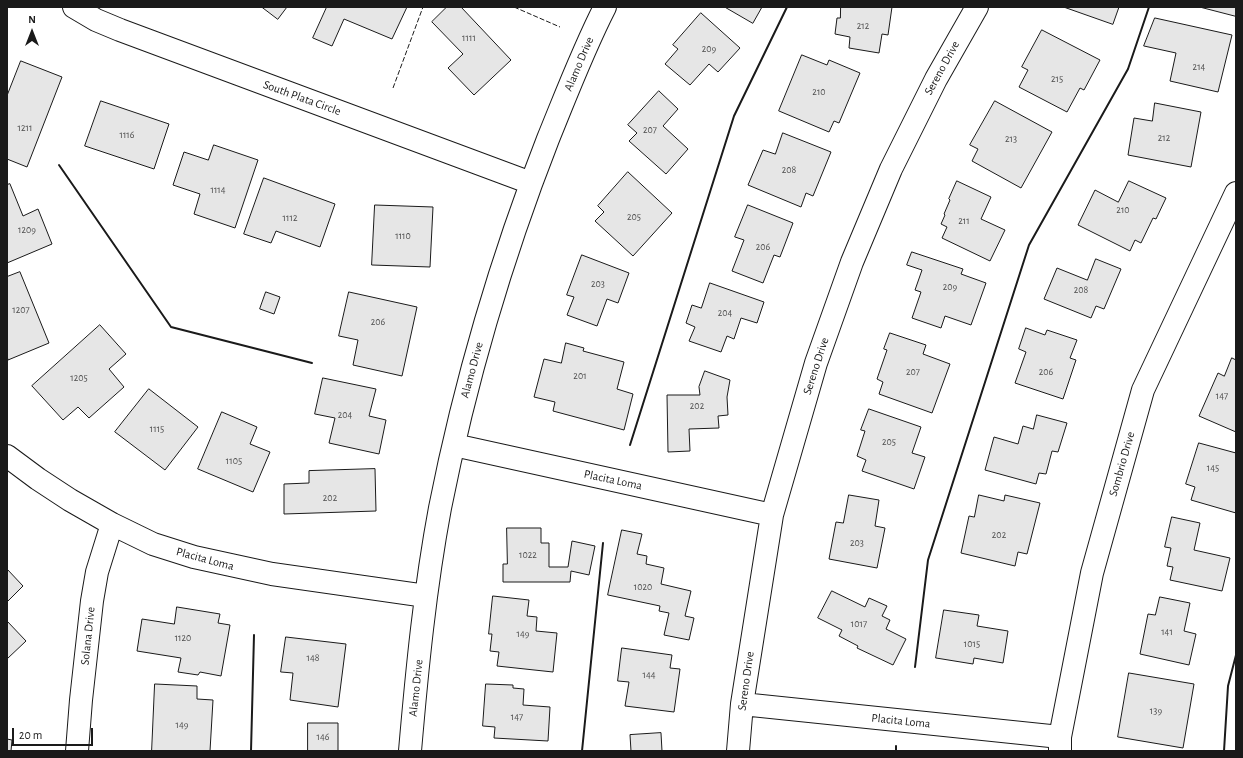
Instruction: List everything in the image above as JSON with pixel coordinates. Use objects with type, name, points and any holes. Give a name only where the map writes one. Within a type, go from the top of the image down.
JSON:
[{"type":"street","name":"South Plata Circle","points":[[74,7],[96,20],[120,30],[531,183]]},
{"type":"street","name":"Alamo Drive","points":[[410,751],[420,639],[426,596],[440,508],[465,396],[495,288],[531,183],[564,100],[605,7]]},
{"type":"street","name":"Sereno Drive","points":[[738,751],[742,704],[772,515],[816,362],[852,262],[891,169],[936,79],[976,7]]},
{"type":"street","name":"Sombrio Drive","points":[[1060,744],[1092,573],[1143,390],[1236,193]]},
{"type":"street","name":"Placita Loma","points":[[454,445],[772,515]]},
{"type":"street","name":"Placita Loma","points":[[7,456],[51,487],[112,524],[153,544],[194,557],[279,575],[426,596]]},
{"type":"street","name":"Solana Drive","points":[[77,751],[92,601],[97,572],[112,524]]},
{"type":"street","name":"Placita Loma","points":[[742,704],[1060,744]]},
{"type":"building","points":[[262,7],[287,7],[278,19]]},
{"type":"building","points":[[327,7],[407,7],[392,39],[344,19],[332,46],[313,38]]},
{"type":"building","points":[[447,7],[461,7],[511,60],[474,95],[448,68],[463,54],[432,22]]},
{"type":"building","points":[[725,7],[762,7],[753,23]]},
{"type":"building","points":[[841,7],[892,7],[888,35],[882,34],[879,53],[849,48],[850,37],[835,34],[837,18],[840,18]]},
{"type":"building","points":[[1064,7],[1119,7],[1113,24]]},
{"type":"building","points":[[1200,7],[1236,7],[1236,16]]},
{"type":"building","points":[[701,13],[740,48],[718,72],[709,64],[690,85],[665,64],[678,49],[673,45]]},
{"type":"building","points":[[1155,18],[1232,35],[1218,92],[1170,81],[1176,53],[1144,46]]},
{"type":"building","points":[[1042,30],[1100,60],[1084,90],[1080,88],[1067,112],[1019,87],[1028,70],[1022,67]]},
{"type":"building","points":[[802,55],[827,65],[829,60],[860,73],[839,123],[834,121],[829,132],[779,111]]},
{"type":"building","points":[[21,61],[62,77],[27,167],[7,159],[7,96]]},
{"type":"building","points":[[659,91],[678,109],[663,126],[688,149],[666,174],[629,141],[637,133],[628,125]]},
{"type":"building","points":[[101,101],[169,124],[154,169],[85,146]]},
{"type":"building","points":[[995,101],[1052,132],[1021,188],[972,161],[978,149],[970,145]]},
{"type":"building","points":[[1155,103],[1201,112],[1191,167],[1128,155],[1134,118],[1152,121]]},
{"type":"building","points":[[783,133],[831,152],[813,196],[806,193],[801,207],[748,185],[763,150],[775,154]]},
{"type":"building","points":[[214,145],[258,160],[235,228],[194,214],[200,194],[173,185],[184,152],[208,160]]},
{"type":"building","points":[[628,172],[672,213],[633,256],[595,221],[604,212],[598,206]]},
{"type":"building","points":[[264,178],[335,204],[320,247],[276,231],[271,243],[244,234]]},
{"type":"building","points":[[957,181],[991,197],[981,219],[1005,230],[990,261],[942,238],[947,227],[941,224],[950,200],[949,199]]},
{"type":"building","points":[[1129,181],[1166,198],[1156,219],[1153,218],[1141,243],[1135,240],[1130,251],[1078,225],[1095,190],[1118,202]]},
{"type":"building","points":[[10,184],[23,216],[38,209],[52,244],[7,263],[7,185]]},
{"type":"building","points":[[375,205],[433,207],[430,267],[372,265]]},
{"type":"building","points":[[748,205],[793,223],[780,257],[774,255],[763,283],[732,271],[744,240],[735,237]]},
{"type":"building","points":[[912,252],[963,269],[961,274],[986,283],[971,325],[945,316],[941,328],[912,318],[921,292],[915,290],[922,270],[907,265]]},
{"type":"building","points":[[582,255],[629,273],[618,303],[607,299],[597,326],[567,315],[574,297],[567,295]]},
{"type":"building","points":[[1096,259],[1121,269],[1104,309],[1096,306],[1091,318],[1044,299],[1057,268],[1087,280]]},
{"type":"building","points":[[20,272],[49,343],[8,360],[7,277]]},
{"type":"building","points":[[710,283],[764,302],[757,323],[741,318],[734,339],[727,336],[721,352],[689,341],[695,327],[686,323],[692,305],[701,308]]},
{"type":"building","points":[[266,292],[280,297],[274,314],[260,309]]},
{"type":"building","points":[[349,292],[417,307],[402,376],[353,365],[358,340],[339,336]]},
{"type":"building","points":[[100,325],[126,354],[109,369],[124,387],[89,418],[78,407],[63,420],[32,386]]},
{"type":"building","points":[[1026,328],[1045,335],[1047,330],[1077,340],[1070,358],[1076,360],[1063,399],[1015,383],[1026,352],[1019,349]]},
{"type":"building","points":[[890,333],[926,345],[923,354],[950,364],[932,413],[879,394],[883,382],[877,379],[887,350],[884,349]]},
{"type":"building","points":[[566,343],[584,348],[583,351],[624,362],[617,389],[633,394],[624,430],[553,411],[555,402],[534,397],[544,359],[561,363]]},
{"type":"building","points":[[1232,358],[1236,360],[1236,432],[1199,416],[1218,373],[1224,376]]},
{"type":"building","points":[[705,371],[730,380],[727,397],[728,415],[718,416],[719,428],[689,429],[690,451],[668,452],[667,395],[700,395],[699,387]]},
{"type":"building","points":[[323,378],[376,389],[369,416],[386,420],[379,454],[329,443],[335,418],[315,414]]},
{"type":"building","points":[[149,389],[198,427],[165,470],[115,432]]},
{"type":"building","points":[[869,409],[921,427],[912,453],[925,457],[914,489],[862,471],[866,460],[857,456],[865,431],[861,430]]},
{"type":"building","points":[[222,412],[257,427],[250,444],[270,452],[253,492],[198,469]]},
{"type":"building","points":[[1037,415],[1067,423],[1058,452],[1052,451],[1046,474],[1039,473],[1036,484],[985,470],[994,437],[1018,444],[1023,426],[1033,429]]},
{"type":"building","points":[[1199,443],[1236,453],[1236,513],[1191,500],[1195,487],[1186,484]]},
{"type":"building","points":[[375,469],[376,511],[284,514],[284,484],[309,483],[309,471]]},
{"type":"building","points":[[849,495],[879,500],[875,526],[885,528],[877,568],[829,559],[836,522],[843,523]]},
{"type":"building","points":[[979,495],[1004,501],[1005,495],[1040,503],[1027,554],[1018,552],[1015,566],[961,553],[969,516],[974,517]]},
{"type":"building","points":[[1172,517],[1200,523],[1194,550],[1230,558],[1222,591],[1170,580],[1173,567],[1167,566],[1171,548],[1165,547]]},
{"type":"building","points":[[507,528],[541,528],[541,543],[549,543],[549,567],[568,567],[572,541],[595,546],[589,575],[571,571],[570,582],[503,582],[503,564],[507,564]]},
{"type":"building","points":[[622,530],[642,534],[637,554],[647,556],[646,564],[664,568],[661,584],[691,591],[685,616],[694,618],[689,640],[664,635],[669,613],[659,611],[660,606],[608,595]]},
{"type":"building","points":[[7,569],[23,586],[7,602]]},
{"type":"building","points":[[832,591],[865,607],[869,598],[887,606],[882,616],[890,620],[886,629],[906,639],[893,665],[857,648],[858,646],[839,636],[842,630],[818,618]]},
{"type":"building","points":[[493,596],[529,600],[527,616],[537,617],[536,631],[557,633],[553,672],[497,666],[499,652],[490,651],[492,634],[489,634]]},
{"type":"building","points":[[1160,597],[1190,603],[1184,631],[1196,634],[1189,665],[1140,654],[1148,614],[1155,615]]},
{"type":"building","points":[[177,607],[220,614],[218,623],[230,625],[221,676],[200,672],[198,675],[178,672],[181,658],[137,651],[142,619],[174,624]]},
{"type":"building","points":[[944,610],[979,615],[977,626],[1008,631],[1003,663],[974,658],[973,664],[936,658]]},
{"type":"building","points":[[7,621],[26,641],[7,659]]},
{"type":"building","points":[[286,637],[346,644],[338,707],[290,700],[293,673],[281,672]]},
{"type":"building","points":[[622,648],[672,655],[670,668],[680,669],[674,712],[625,706],[629,682],[618,681]]},
{"type":"building","points":[[1129,673],[1194,684],[1183,748],[1118,737]]},
{"type":"building","points":[[155,684],[197,686],[197,699],[213,700],[210,751],[152,751]]},
{"type":"building","points":[[486,684],[513,685],[513,688],[524,689],[523,705],[550,707],[548,741],[494,738],[495,727],[483,726]]},
{"type":"building","points":[[308,723],[338,723],[338,751],[308,751]]},
{"type":"building","points":[[661,733],[662,751],[631,751],[630,735]]},
{"type":"building","points":[[7,739],[12,740],[11,751],[7,751]]},
{"type":"fence","points":[[393,88],[423,7]]},
{"type":"fence","points":[[514,7],[560,27]]},
{"type":"wall","points":[[630,445],[734,116],[787,7]]},
{"type":"wall","points":[[915,667],[928,560],[1029,245],[1128,69],[1149,7]]},
{"type":"wall","points":[[59,165],[171,327],[312,363]]},
{"type":"wall","points":[[582,751],[603,543]]},
{"type":"wall","points":[[251,751],[254,635]]},
{"type":"wall","points":[[1224,751],[1228,686],[1236,655]]},
{"type":"wall","points":[[896,746],[896,751]]}]
